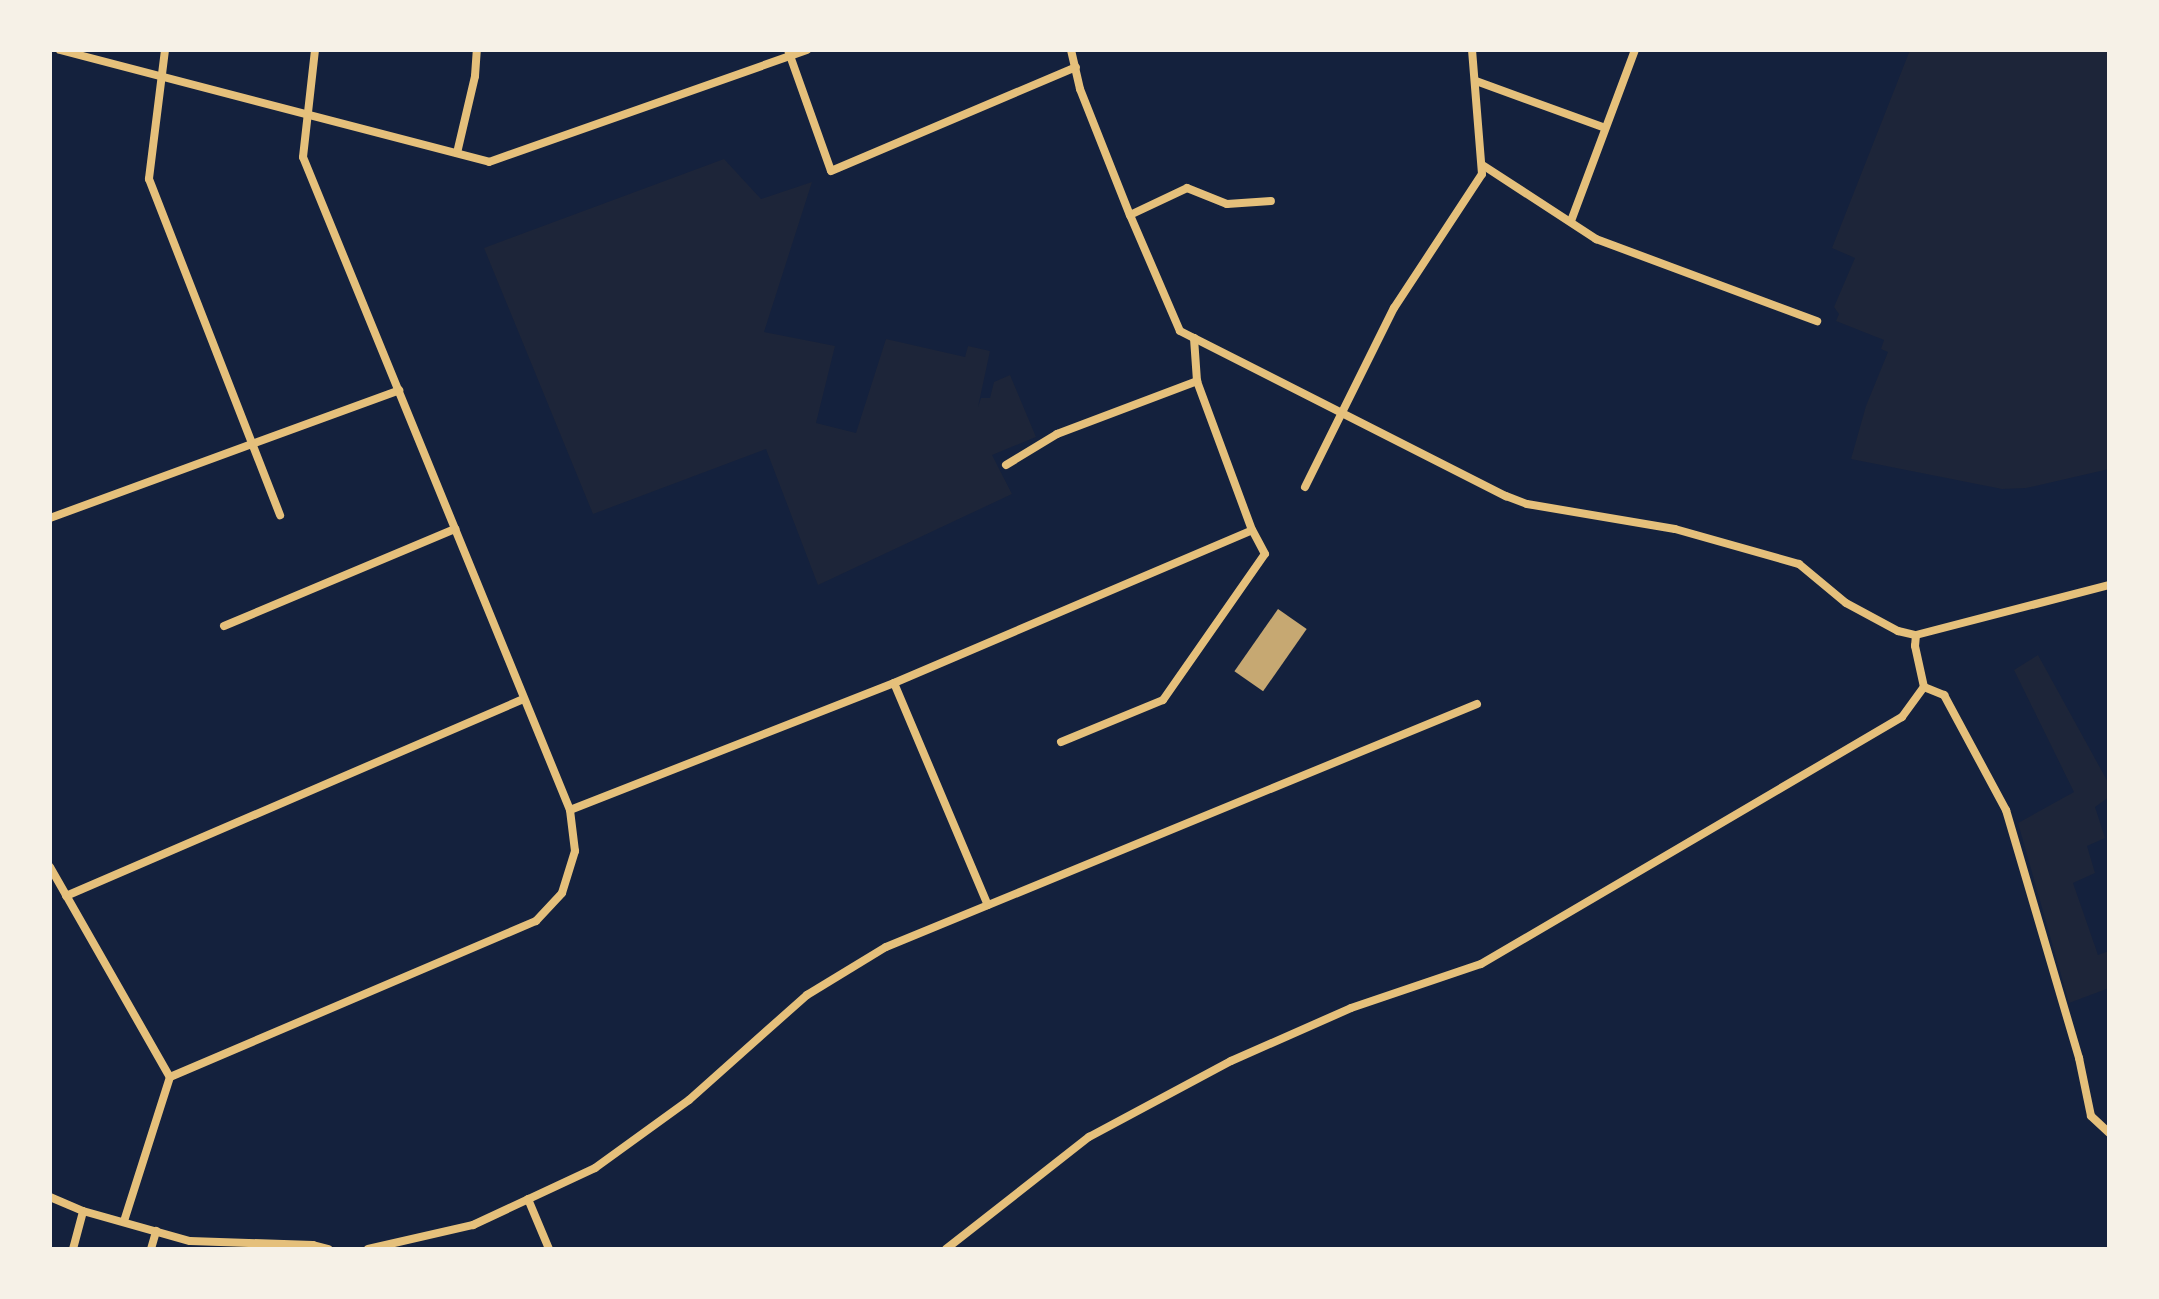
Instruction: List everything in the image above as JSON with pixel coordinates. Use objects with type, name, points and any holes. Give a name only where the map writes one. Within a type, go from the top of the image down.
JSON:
[{"type":"street","points":[[60,50],[489,162],[807,50]]},
{"type":"street","points":[[165,50],[149,179],[280,515]]},
{"type":"street","points":[[170,1077],[536,921],[562,893],[575,851],[570,810],[303,157],[315,50]]},
{"type":"street","points":[[457,153],[475,76],[477,50]]},
{"type":"street","points":[[1071,50],[1080,89],[1180,331],[1339,413],[1527,504],[1675,529],[1799,564],[1846,603],[1898,631],[1916,635],[2109,585]]},
{"type":"street","points":[[1305,487],[1339,413],[1394,308],[1478,184],[1484,166],[1472,50]]},
{"type":"street","points":[[1571,221],[1635,50]]},
{"type":"street","points":[[790,54],[831,171],[1076,67]]},
{"type":"street","points":[[1476,81],[1605,128]]},
{"type":"street","points":[[1484,166],[1596,239],[1817,321]]},
{"type":"street","points":[[1130,215],[1187,188],[1227,204],[1271,201]]},
{"type":"street","points":[[1061,742],[1163,700],[1265,554],[1252,530],[1197,381],[1194,338]]},
{"type":"street","points":[[1006,465],[1057,434],[1197,381]]},
{"type":"street","points":[[50,518],[399,390]]},
{"type":"street","points":[[224,626],[455,529]]},
{"type":"street","points":[[570,810],[894,683],[1252,530]]},
{"type":"street","points":[[946,1249],[1089,1137],[1231,1061],[1351,1008],[1481,964],[1902,717],[1924,687],[1915,646],[1916,635]]},
{"type":"street","points":[[894,683],[988,905]]},
{"type":"street","points":[[1924,687],[1944,695],[2006,810],[2079,1058],[2091,1116],[2109,1133]]},
{"type":"street","points":[[66,896],[523,699]]},
{"type":"street","points":[[368,1249],[473,1225],[595,1168],[689,1100],[807,995],[886,947],[1477,704]]},
{"type":"street","points":[[50,867],[170,1077],[124,1221]]},
{"type":"street","points":[[50,1197],[83,1211],[190,1241],[313,1245],[328,1249]]},
{"type":"street","points":[[528,1199],[549,1249]]},
{"type":"street","points":[[73,1249],[83,1211]]},
{"type":"street","points":[[151,1249],[156,1231]]},
{"type":"shaded area","points":[[1910,50],[2109,50],[2109,469],[2026,488],[2002,489],[1851,459],[1866,406],[1888,352],[1881,349],[1884,340],[1836,321],[1839,314],[1834,307],[1855,258],[1832,248]]},
{"type":"shaded area","points":[[724,159],[761,199],[812,182],[764,332],[835,346],[816,423],[856,433],[886,339],[965,357],[968,346],[990,351],[978,407],[981,398],[990,398],[994,382],[1010,375],[1036,437],[992,455],[1012,494],[818,585],[766,449],[593,514],[484,248]]},
{"type":"shaded area","points":[[2038,655],[2109,784],[2109,797],[2095,807],[2105,838],[2087,846],[2095,873],[2073,883],[2098,955],[2109,951],[2109,988],[2069,1003],[2018,823],[2074,792],[2014,670]]},
{"type":"building","points":[[1278,609],[1307,629],[1263,691],[1234,671]]}]
